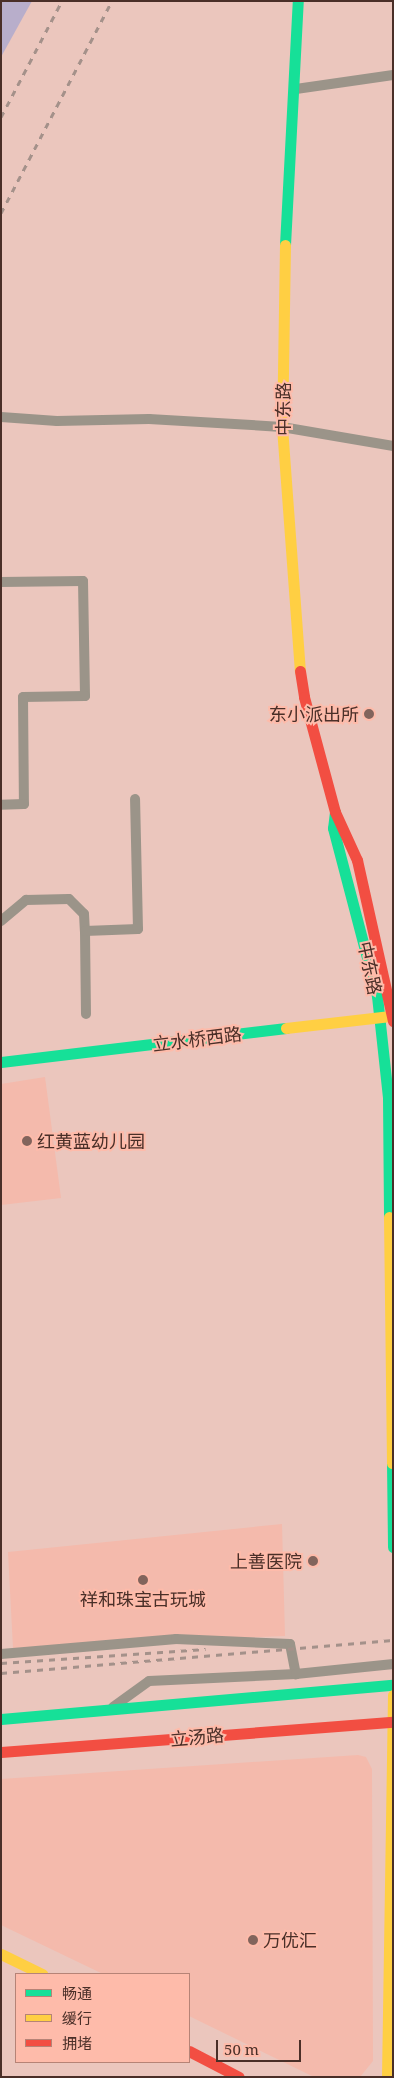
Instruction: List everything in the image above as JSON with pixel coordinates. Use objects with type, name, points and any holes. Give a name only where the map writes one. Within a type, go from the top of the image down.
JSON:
[{"type":"street","name":"中东路","points":[[298,1],[296,89],[285,251],[282,427],[296,639],[304,697],[335,812],[344,826],[357,860],[392,1018]]},
{"type":"street","points":[[296,89],[393,76]]},
{"type":"street","points":[[1,417],[57,420],[149,419],[282,427],[393,446]]},
{"type":"street","points":[[1,582],[83,580],[85,696],[23,697],[24,804],[1,805]]},
{"type":"street","points":[[85,931],[138,929],[135,799]]},
{"type":"street","name":"中东路","points":[[335,812],[333,828],[367,949],[380,1017],[390,1139],[393,1547]]},
{"type":"street","points":[[1,921],[26,900],[69,899],[84,914],[86,1014]]},
{"type":"street","name":"立水桥西路","points":[[1,1062],[380,1017],[392,1018]]},
{"type":"street","points":[[1,1654],[176,1639],[290,1644],[296,1674]]},
{"type":"street","points":[[108,1711],[149,1681],[296,1674],[393,1664]]},
{"type":"street","name":"立汤路","points":[[1,1719],[393,1685]]},
{"type":"street","points":[[386,2077],[393,1695]]},
{"type":"street","name":"立汤路","points":[[1,1752],[392,1722]]},
{"type":"street","points":[[1,1954],[40,1973]]},
{"type":"street","points":[[190,2052],[239,2077]]},
{"type":"shaded area","points":[[1,1],[32,1],[1,57]]},
{"type":"shaded area","name":"红黄蓝幼儿园","points":[[45,1077],[61,1198],[1,1205],[1,1084]]},
{"type":"shaded area","name":"祥和珠宝古玩城","points":[[282,1524],[285,1636],[13,1648],[8,1552]]},
{"type":"shaded area","name":"万优汇","points":[[358,1755],[366,1757],[372,1769],[373,2061],[360,2077],[314,2077],[190,2016],[190,1973],[101,1973],[1,1925],[1,1779]]},
{"type":"railway","points":[[1,117],[62,1]]},
{"type":"railway","points":[[1,213],[112,1]]},
{"type":"railway","points":[[1,1673],[393,1640]]},
{"type":"railway","points":[[1,1663],[206,1649]]},
{"type":"traffic: fast","points":[[285,245],[298,1]]},
{"type":"traffic: fast","points":[[335,812],[333,828],[377,996],[388,1098],[389,1217]]},
{"type":"traffic: fast","points":[[1,1062],[286,1028]]},
{"type":"traffic: fast","points":[[392,1463],[393,1547]]},
{"type":"traffic: fast","points":[[1,1719],[393,1685]]},
{"type":"traffic: slow","points":[[285,245],[282,427],[300,671]]},
{"type":"traffic: slow","points":[[286,1028],[390,1016]]},
{"type":"traffic: slow","points":[[389,1217],[392,1463]]},
{"type":"traffic: slow","points":[[387,2077],[393,1695]]},
{"type":"traffic: slow","points":[[1,1954],[40,1973]]},
{"type":"traffic: jam","points":[[300,671],[304,697],[335,812],[357,860],[393,1021]]},
{"type":"traffic: jam","points":[[1,1752],[393,1722]]},
{"type":"traffic: jam","points":[[190,2052],[239,2077]]},
{"type":"place","name":"东小派出所","points":[[369,714]]},
{"type":"place","name":"红黄蓝幼儿园","points":[[27,1141]]},
{"type":"place","name":"上善医院","points":[[313,1561]]},
{"type":"place","name":"祥和珠宝古玩城","points":[[143,1580]]},
{"type":"place","name":"万优汇","points":[[253,1940]]}]
